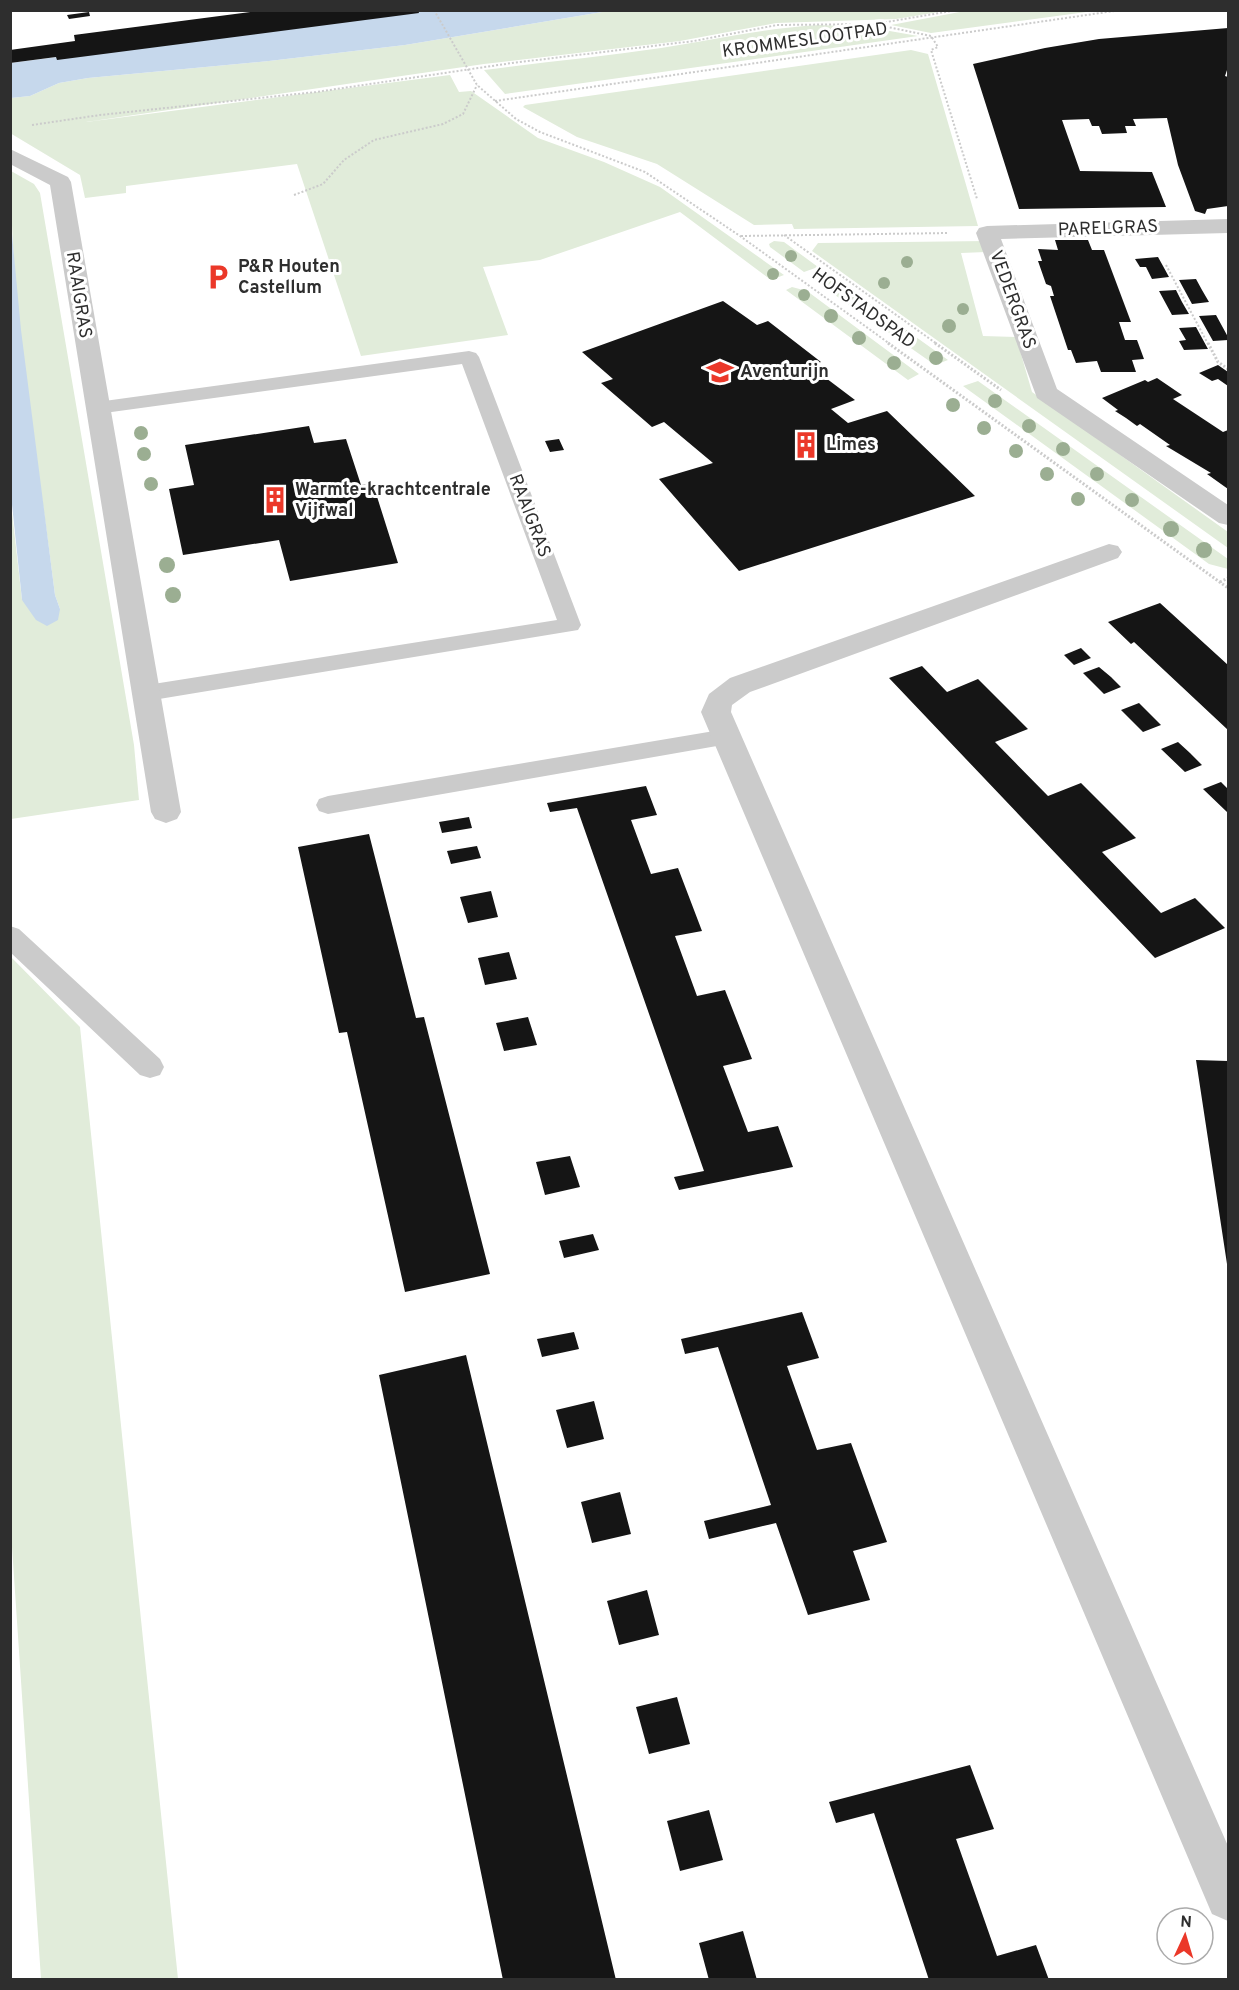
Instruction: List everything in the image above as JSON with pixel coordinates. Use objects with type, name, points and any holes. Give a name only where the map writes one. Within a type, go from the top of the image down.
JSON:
[{"type":"street","name":"RAAIGRAS","points":[[10,155],[60,182],[166,812]]},
{"type":"street","name":"PARELGRAS","points":[[987,233],[1228,226]]},
{"type":"street","name":"VEDERGRAS","points":[[987,233],[1046,393],[1228,517]]},
{"type":"street","points":[[1109,552],[740,685],[719,701],[716,712],[1228,1898]]},
{"type":"lane","name":"RAAIGRAS","points":[[97,408],[469,357],[570,625],[147,693]]},
{"type":"lane","points":[[328,805],[726,737]]},
{"type":"lane","points":[[10,936],[150,1067]]},
{"type":"path","name":"HOFSTADSPAD","points":[[434,10],[477,85],[516,119],[540,132],[645,172],[740,236],[1228,588]]},
{"type":"path","points":[[31,125],[100,115],[316,92],[694,41],[777,25],[875,24],[957,10]]},
{"type":"path","name":"KROMMESLOOTPAD","points":[[494,101],[1121,10]]},
{"type":"path","points":[[875,24],[931,36],[938,47],[932,50],[987,233]]},
{"type":"path","points":[[294,195],[323,184],[344,160],[374,140],[443,124],[463,114],[477,85]]},
{"type":"path","points":[[1146,228],[1218,362],[1228,369]]},
{"type":"path","name":"VEDERGRAS","points":[[740,236],[987,233]]},
{"type":"path","points":[[1220,582],[1228,578]]},
{"type":"green space","points":[[970,10],[1094,11],[931,33],[891,25]]},
{"type":"green space","points":[[608,11],[945,11],[896,19],[776,23],[680,41],[484,64],[86,122],[450,75],[459,92],[471,91],[538,138],[604,162],[660,187],[784,275],[771,280],[680,212],[540,260],[483,267],[508,335],[361,356],[297,164],[126,186],[126,193],[85,198],[80,175],[10,133],[11,98],[30,96],[59,83],[88,78],[269,61],[405,45]]},
{"type":"green space","points":[[819,25],[867,27],[918,36],[505,94],[484,70],[639,51],[759,31]]},
{"type":"green space","points":[[911,50],[928,54],[978,226],[794,229],[792,224],[754,225],[657,164],[577,137],[523,107],[525,105]]},
{"type":"green space","points":[[11,171],[34,184],[40,193],[134,745],[139,800],[11,819],[10,495],[22,600],[60,609],[55,595],[26,383],[15,276]]},
{"type":"green space","points":[[774,241],[784,242],[818,267],[804,272],[770,247],[769,244]]},
{"type":"green space","points":[[987,241],[986,252],[961,253],[983,336],[1016,337],[1032,392],[1228,532],[1228,548],[812,251],[818,243]]},
{"type":"green space","points":[[831,276],[948,360],[935,365],[815,281]]},
{"type":"green space","points":[[792,287],[807,291],[919,374],[908,380],[786,290]]},
{"type":"green space","points":[[978,381],[1228,559],[1228,569],[1209,564],[963,386]]},
{"type":"green space","points":[[10,956],[80,1027],[178,1979],[41,1979],[10,1517]]},
{"type":"water","points":[[418,11],[608,11],[405,45],[269,61],[88,78],[59,83],[30,96],[11,98],[10,63]]},
{"type":"water","points":[[11,187],[12,234],[21,330],[55,595],[60,609],[58,620],[47,626],[36,620],[22,600],[11,495]]},
{"type":"building","points":[[266,10],[418,10],[419,13],[57,60],[56,57],[10,63],[10,50],[75,41],[74,35]]},
{"type":"building","points":[[89,12],[90,16],[69,19],[67,15]]},
{"type":"building","points":[[1228,28],[1228,67],[1225,76],[1228,77],[1228,206],[1207,209],[1205,214],[1195,211],[1178,165],[1167,118],[1133,119],[1136,126],[1125,126],[1127,133],[1102,134],[1099,126],[1092,126],[1089,119],[1062,120],[1080,171],[1152,172],[1166,207],[1019,209],[973,64],[1099,39]]},
{"type":"building","points":[[1055,240],[1088,240],[1092,250],[1104,250],[1131,322],[1119,322],[1125,340],[1137,340],[1144,359],[1132,360],[1136,372],[1101,372],[1097,361],[1076,363],[1071,350],[1068,350],[1050,296],[1054,296],[1051,286],[1046,284],[1038,261],[1042,261],[1038,249],[1058,250]]},
{"type":"building","points":[[1158,257],[1169,277],[1152,279],[1146,267],[1140,267],[1135,259]]},
{"type":"building","points":[[1196,279],[1209,302],[1192,304],[1179,280]]},
{"type":"building","points":[[1176,290],[1189,314],[1172,315],[1159,291]]},
{"type":"building","name":"Limes","points":[[723,301],[757,325],[768,321],[821,362],[810,366],[855,400],[831,409],[848,423],[887,411],[975,496],[739,571],[659,479],[713,463],[664,422],[652,427],[601,383],[613,379],[582,352]]},
{"type":"building","points":[[1216,315],[1228,340],[1213,341],[1199,316]]},
{"type":"building","points":[[1196,327],[1208,349],[1184,350],[1179,341],[1186,340],[1179,328]]},
{"type":"building","points":[[1218,365],[1228,372],[1228,386],[1218,379],[1212,381],[1199,373]]},
{"type":"building","points":[[1157,378],[1182,395],[1173,399],[1223,432],[1228,430],[1228,489],[1207,474],[1211,473],[1166,446],[1170,445],[1140,424],[1137,426],[1115,411],[1118,410],[1102,398],[1145,380],[1148,382]]},
{"type":"building","name":"Warmte-krachtcentrale Vijfwal","points":[[309,426],[314,443],[346,439],[361,485],[373,484],[398,563],[290,581],[279,540],[183,555],[169,489],[194,485],[185,445]]},
{"type":"building","points":[[559,439],[564,450],[550,452],[545,441]]},
{"type":"building","points":[[1160,603],[1228,665],[1228,730],[1134,642],[1131,644],[1108,622]]},
{"type":"building","points":[[1081,648],[1091,658],[1074,665],[1064,655]]},
{"type":"building","points":[[922,666],[947,692],[978,679],[1028,729],[995,742],[1048,796],[1081,783],[1136,838],[1102,852],[1161,913],[1195,898],[1225,928],[1155,958],[889,678]]},
{"type":"building","points":[[1099,667],[1121,687],[1104,694],[1083,673]]},
{"type":"building","points":[[1139,703],[1161,725],[1143,732],[1121,710]]},
{"type":"building","points":[[1178,742],[1202,765],[1185,772],[1161,749]]},
{"type":"building","points":[[1221,782],[1228,789],[1227,812],[1203,789]]},
{"type":"building","points":[[646,786],[657,815],[631,820],[651,874],[678,868],[702,931],[675,936],[697,996],[725,990],[752,1059],[723,1066],[748,1132],[778,1126],[793,1167],[679,1190],[674,1177],[704,1171],[577,808],[550,812],[547,803]]},
{"type":"building","points":[[469,817],[472,828],[442,833],[439,822]]},
{"type":"building","points":[[369,834],[416,1018],[424,1017],[490,1274],[405,1292],[347,1032],[339,1033],[298,847]]},
{"type":"building","points":[[477,846],[481,858],[451,864],[447,851]]},
{"type":"building","points":[[491,891],[498,917],[468,923],[460,897]]},
{"type":"building","points":[[509,952],[517,979],[485,985],[478,958]]},
{"type":"building","points":[[528,1017],[537,1045],[504,1051],[496,1023]]},
{"type":"building","points":[[1196,1060],[1228,1061],[1228,1264],[1227,1264]]},
{"type":"building","points":[[570,1156],[580,1187],[545,1195],[536,1162]]},
{"type":"building","points":[[593,1234],[599,1250],[564,1258],[559,1241]]},
{"type":"building","points":[[802,1312],[819,1358],[787,1366],[817,1450],[851,1443],[887,1542],[853,1551],[870,1600],[808,1615],[776,1523],[709,1539],[704,1521],[771,1505],[718,1347],[685,1354],[681,1339]]},
{"type":"building","points":[[574,1332],[579,1349],[542,1357],[537,1339]]},
{"type":"building","points":[[466,1355],[616,1980],[503,1980],[379,1375]]},
{"type":"building","points":[[594,1401],[604,1439],[567,1448],[556,1410]]},
{"type":"building","points":[[620,1492],[631,1534],[592,1543],[581,1502]]},
{"type":"building","points":[[647,1590],[659,1635],[619,1645],[607,1601]]},
{"type":"building","points":[[677,1697],[690,1744],[649,1754],[636,1707]]},
{"type":"building","points":[[970,1765],[994,1829],[956,1839],[997,1956],[1036,1945],[1049,1980],[929,1980],[874,1813],[836,1823],[829,1802]]},
{"type":"building","points":[[709,1810],[723,1860],[680,1871],[667,1821]]},
{"type":"building","points":[[743,1931],[757,1980],[709,1980],[699,1943]]},
{"type":"place","name":"P&R Houten Castellum","points":[[218,277]]},
{"type":"place","name":"Aventurijn","points":[[720,372]]},
{"type":"place","name":"Limes","points":[[806,445]]},
{"type":"place","name":"Warmte-krachtcentrale Vijfwal","points":[[275,500]]}]
